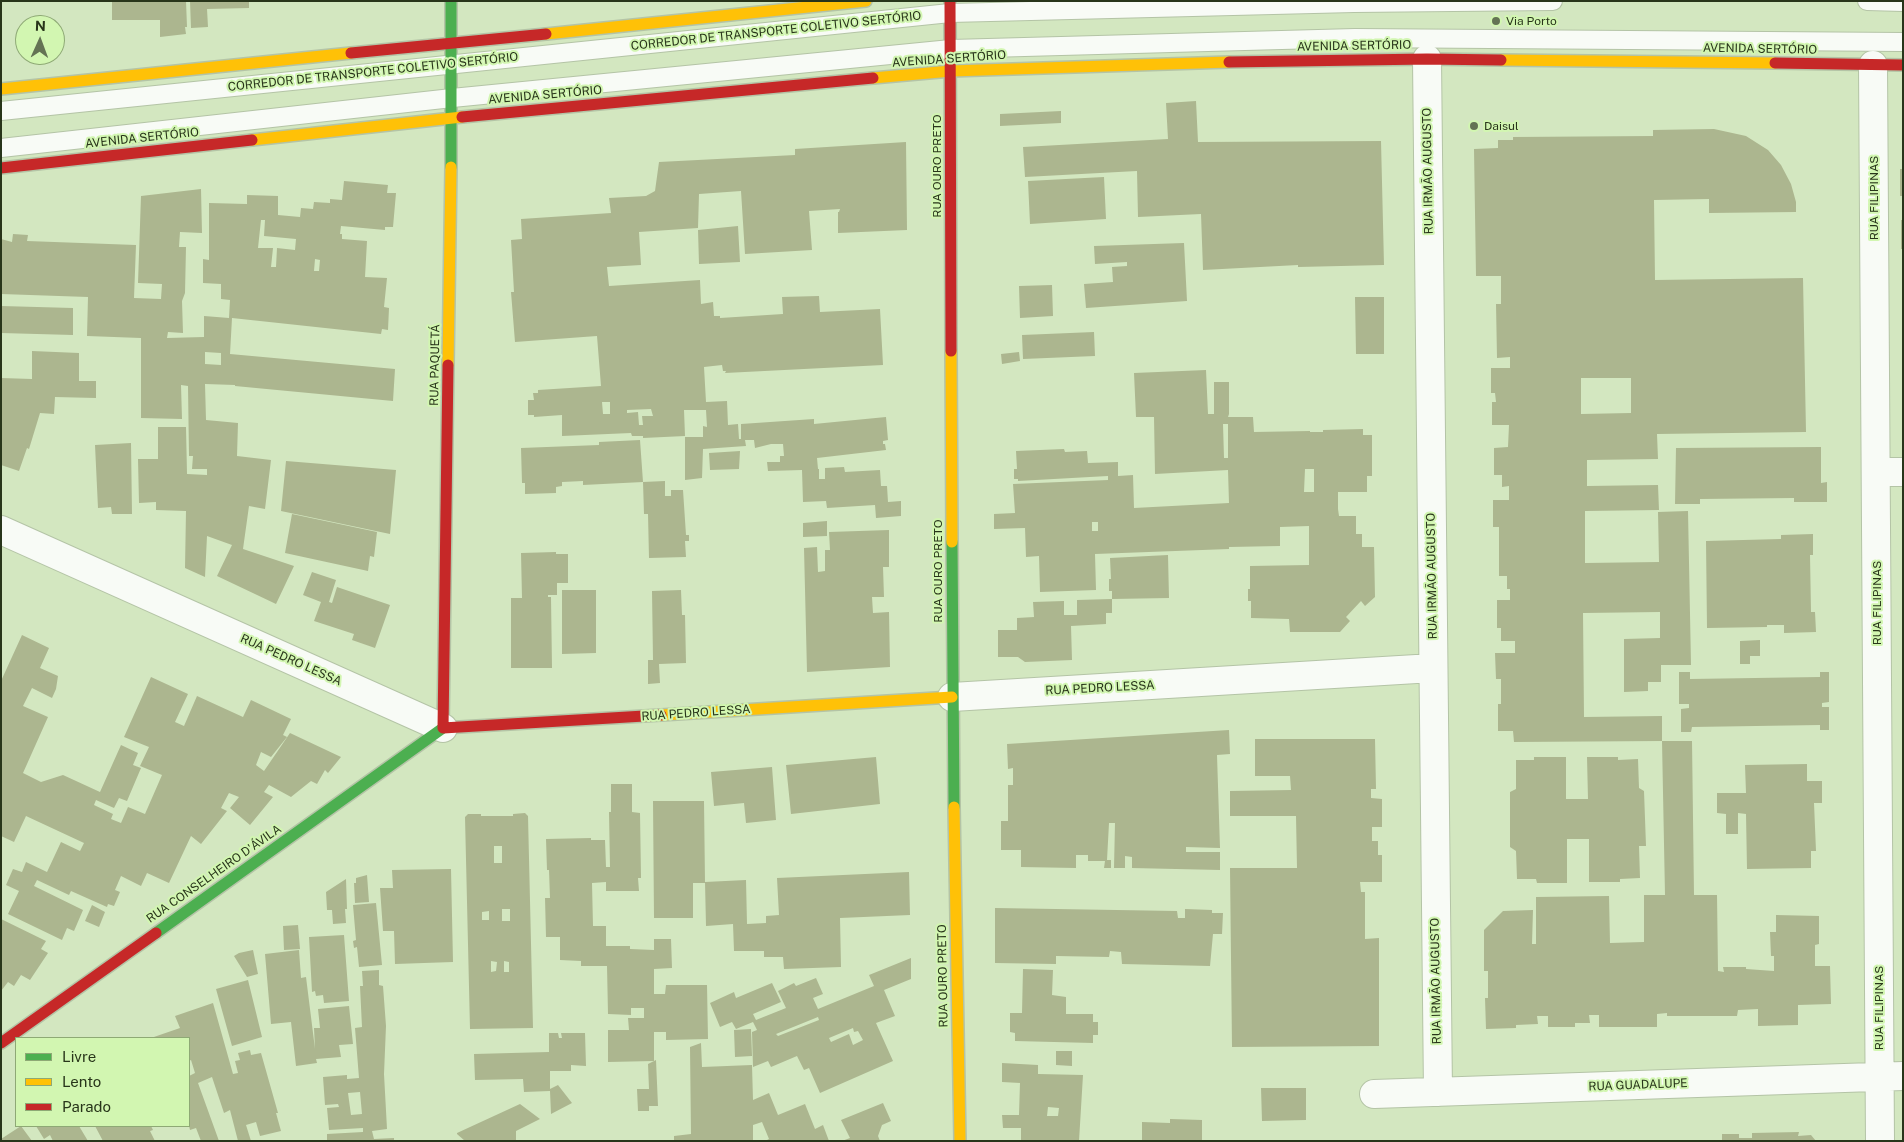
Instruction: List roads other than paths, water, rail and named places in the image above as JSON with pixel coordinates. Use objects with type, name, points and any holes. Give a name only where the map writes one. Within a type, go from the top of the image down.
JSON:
[{"type":"main road","name":"RUA PAQUETÁ","points":[[443,728],[452,118],[451,1]]},
{"type":"main road","points":[[1,89],[866,1]]},
{"type":"main road","name":"RUA OURO PRETO","points":[[950,7],[952,697],[960,1141]]},
{"type":"main road","name":"AVENIDA SERTÓRIO","points":[[1,168],[452,118],[951,71],[1268,61],[1427,59],[1903,65]]},
{"type":"main road","name":"RUA PEDRO LESSA","points":[[443,728],[952,697]]},
{"type":"main road","name":"RUA CONSELHEIRO D'ÁVILA","points":[[1,1043],[443,728]]},
{"type":"street","name":"RUA IRMÃO AUGUSTO","points":[[1427,59],[1438,1092]]},
{"type":"street","name":"RUA FILIPINAS","points":[[1873,65],[1876,472],[1891,1076],[1880,1141]]},
{"type":"street","points":[[1876,472],[1903,472]]},
{"type":"street","name":"RUA PEDRO LESSA","points":[[1,530],[443,728]]},
{"type":"street","name":"RUA PEDRO LESSA","points":[[952,697],[1433,668]]},
{"type":"street","name":"RUA GUADALUPE","points":[[1374,1094],[1891,1076]]},
{"type":"lane","name":"CORREDOR DE TRANSPORTE COLETIVO SERTÓRIO","points":[[1,111],[452,64],[950,7],[1553,1]]},
{"type":"lane","points":[[1867,1],[1903,2]]},
{"type":"lane","points":[[1,148],[452,98],[951,49],[1355,38],[1903,42]]},
{"type":"place","name":"Via Porto","points":[[1496,21]]},
{"type":"place","name":"Daisul","points":[[1474,126]]}]
